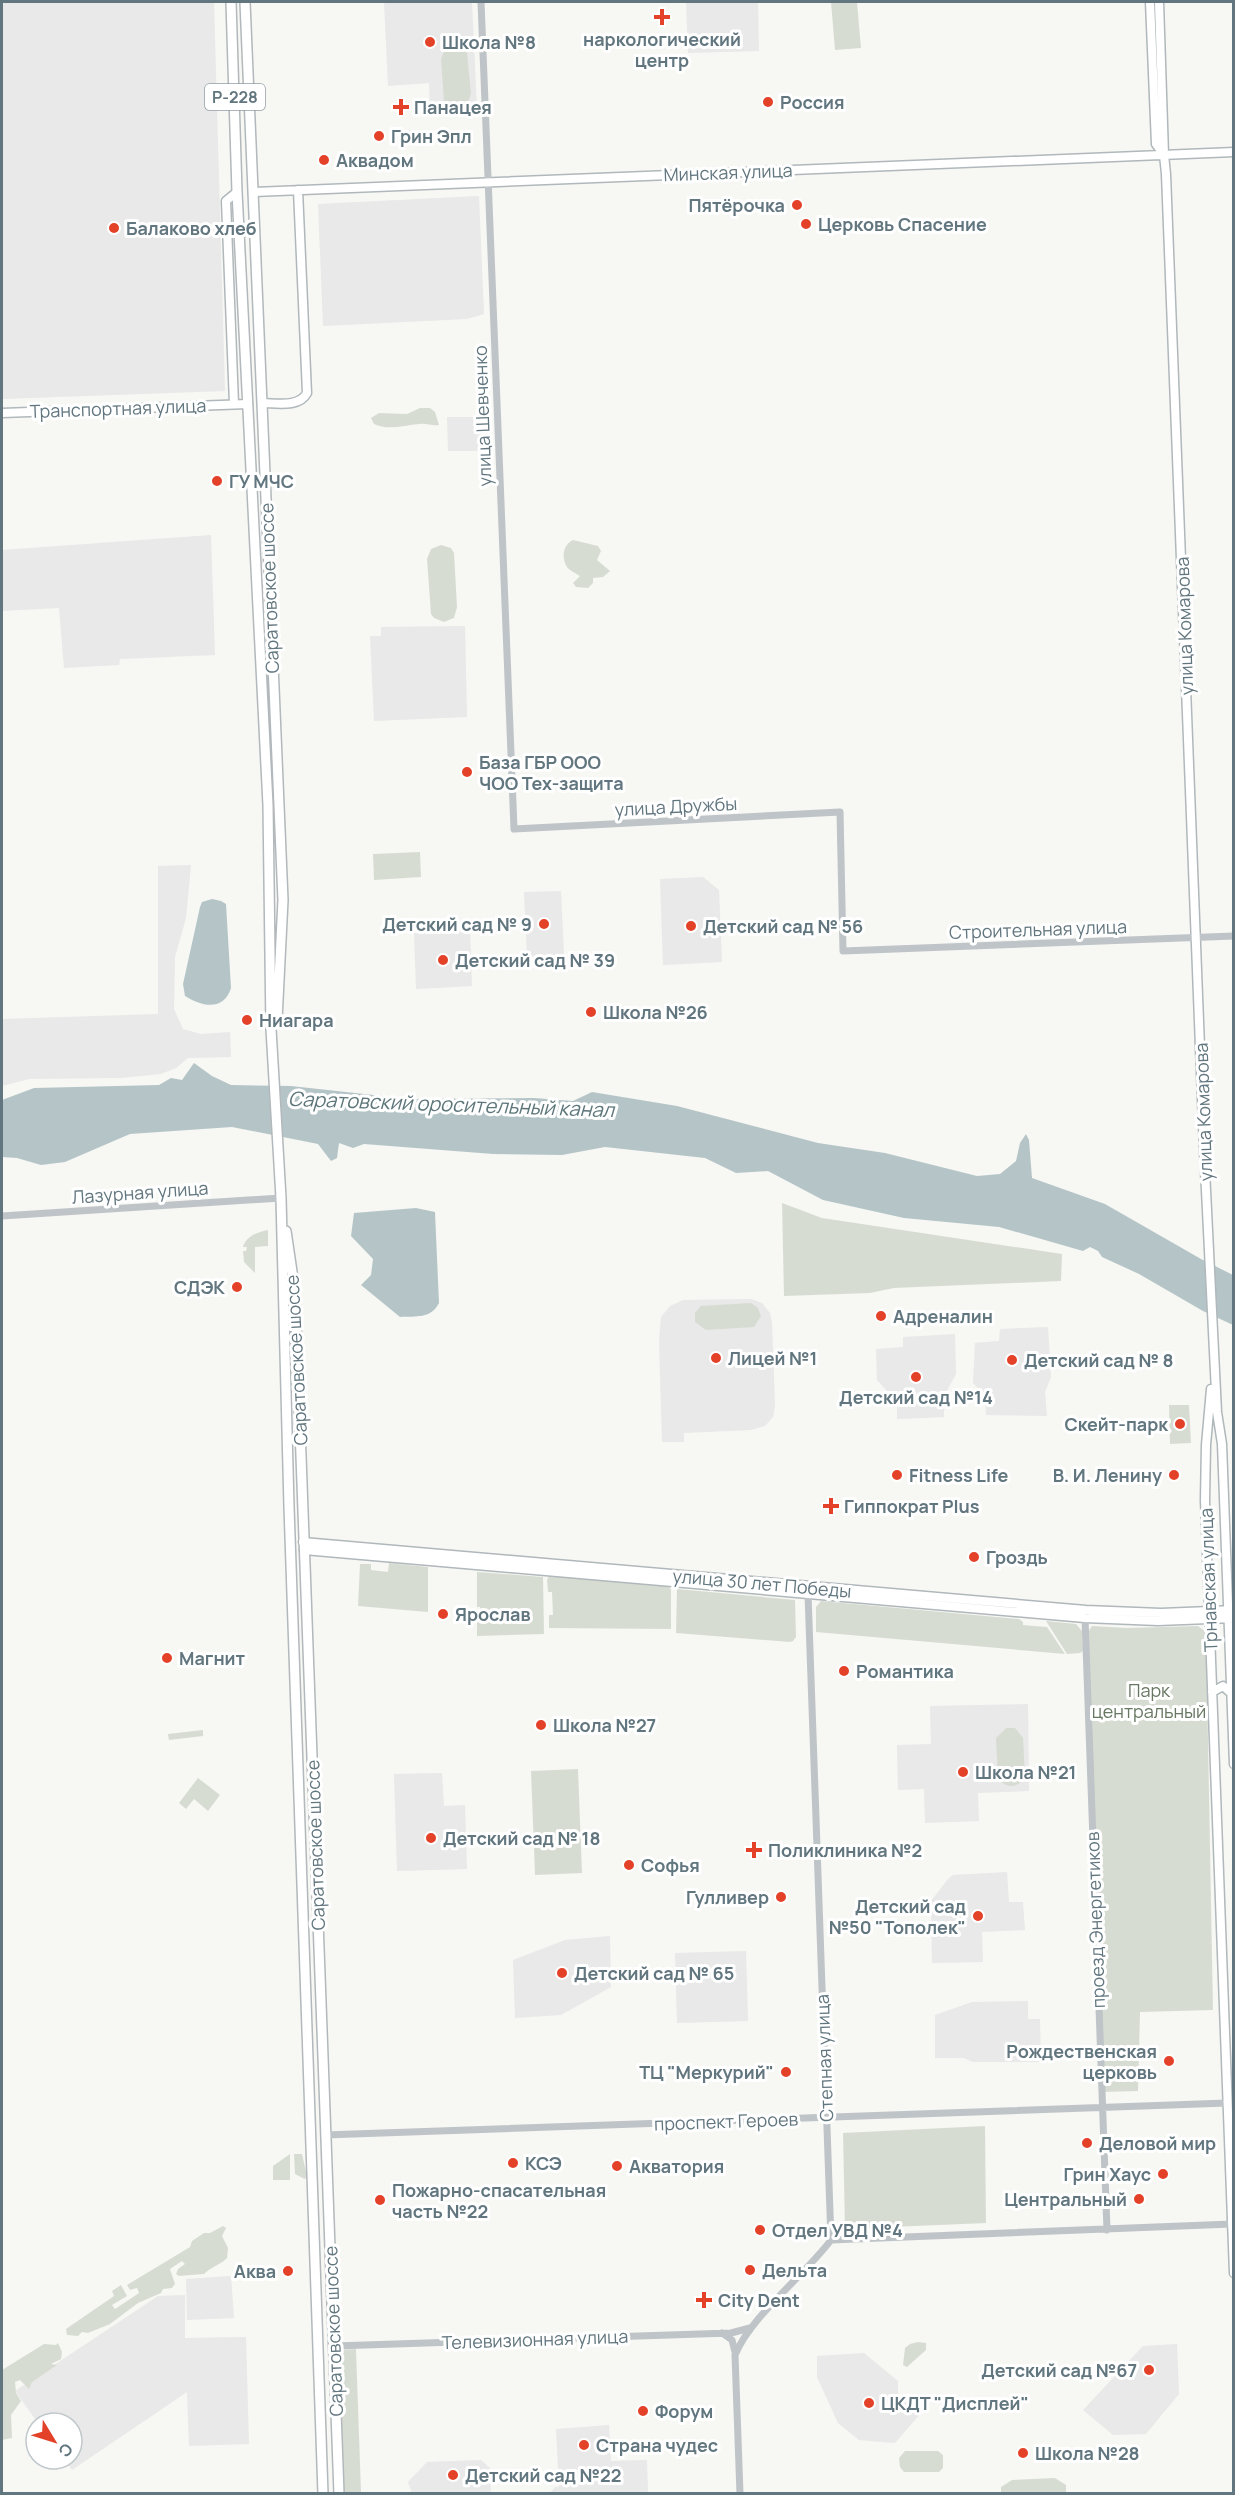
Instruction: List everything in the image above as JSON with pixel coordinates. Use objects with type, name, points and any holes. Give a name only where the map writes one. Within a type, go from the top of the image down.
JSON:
[{"type":"main road","name":"Саратовское шоссе","points":[[231,2],[237,192],[268,805],[274,1067],[285,1246],[297,1751],[323,2493]]},
{"type":"main road","name":"Саратовское шоссе","points":[[245,2],[283,891],[274,1067]]},
{"type":"main road","name":"улица Комарова","points":[[1150,2],[1156,144],[1164,154],[1213,1344]]},
{"type":"main road","points":[[1159,2],[1164,154]]},
{"type":"main road","name":"Минская улица","points":[[237,192],[1233,152]]},
{"type":"main road","points":[[248,404],[294,403],[300,401],[307,393],[298,190]]},
{"type":"main road","points":[[234,404],[226,201],[237,192]]},
{"type":"main road","name":"Транспортная улица","points":[[2,413],[248,404]]},
{"type":"main road","points":[[270,936],[274,943],[282,941]]},
{"type":"main road","name":"Саратовское шоссе","points":[[285,1246],[295,1292],[339,2493]]},
{"type":"main road","name":"Трнавская улица","points":[[1213,1344],[1222,1444],[1230,1614],[1233,1764]]},
{"type":"main road","name":"Трнавская улица","points":[[1213,1344],[1204,1478],[1224,2017],[1230,2103],[1233,2273]]},
{"type":"main road","points":[[1206,1445],[1222,1444]]},
{"type":"main road","points":[[291,1546],[303,1546]]},
{"type":"main road","name":"улица 30 лет Победы","points":[[303,1546],[1086,1614],[1230,1614]]},
{"type":"main road","points":[[1212,1692],[1223,1686],[1231,1692]]},
{"type":"main road","points":[[1213,1727],[1222,1732],[1232,1729]]},
{"type":"main road","points":[[297,1751],[311,1750]]},
{"type":"main road","points":[[1224,2017],[1233,2022]]},
{"type":"main road","points":[[308,2072],[323,2071]]},
{"type":"main road","points":[[312,2208],[328,2207]]},
{"type":"main road","name":"Телевизионная улица","points":[[317,2347],[334,2346]]},
{"type":"street","name":"улица Шевченко","points":[[481,2],[514,829]]},
{"type":"street","name":"улица Дружбы","points":[[514,829],[840,812],[843,951]]},
{"type":"street","name":"Строительная улица","points":[[843,951],[1233,936]]},
{"type":"street","name":"Лазурная улица","points":[[2,1216],[281,1198]]},
{"type":"street","name":"Степная улица","points":[[808,1590],[831,2240]]},
{"type":"street","name":"проезд Энергетиков","points":[[1086,1614],[1107,2230]]},
{"type":"street","name":"проспект Героев","points":[[326,2135],[1230,2103]]},
{"type":"street","points":[[735,2355],[742,2340],[752,2327],[831,2240],[1232,2224]]},
{"type":"street","name":"Телевизионная улица","points":[[334,2346],[722,2333],[738,2332],[752,2327]]},
{"type":"street","points":[[722,2333],[732,2340],[735,2355],[740,2493]]},
{"type":"shaded area","points":[[2,2],[214,2],[225,391],[2,399]]},
{"type":"shaded area","name":"Школа №8","points":[[384,2],[472,2],[477,109],[430,112],[429,83],[388,86]]},
{"type":"shaded area","points":[[686,2],[758,2],[759,51],[688,53]]},
{"type":"shaded area","points":[[479,196],[484,314],[467,319],[323,326],[318,204]]},
{"type":"shaded area","points":[[447,417],[481,417],[482,451],[448,451]]},
{"type":"shaded area","points":[[211,535],[215,655],[120,659],[119,665],[64,668],[59,608],[2,611],[2,550]]},
{"type":"shaded area","points":[[465,626],[467,717],[374,721],[370,636],[381,636],[381,627]]},
{"type":"shaded area","points":[[191,865],[186,918],[175,957],[174,1009],[183,1029],[201,1034],[230,1032],[231,1057],[188,1058],[176,1068],[161,1074],[121,1078],[29,1079],[2,1086],[2,1019],[158,1014],[158,866]]},
{"type":"shaded area","name":"Детский сад № 56","points":[[703,877],[719,890],[722,962],[663,965],[660,879]]},
{"type":"shaded area","name":"Детский сад № 9","points":[[561,891],[564,956],[527,957],[524,892]]},
{"type":"shaded area","name":"Детский сад № 39","points":[[470,931],[472,986],[416,989],[414,933]]},
{"type":"shaded area","name":"Лицей №1","points":[[751,1299],[762,1303],[770,1313],[772,1323],[775,1405],[773,1417],[765,1426],[751,1430],[684,1433],[684,1442],[662,1442],[659,1341],[661,1317],[670,1306],[683,1300]]},
{"type":"shaded area","name":"Детский сад № 8","points":[[1048,1327],[1051,1377],[1045,1392],[1047,1416],[986,1415],[985,1396],[973,1383],[975,1343],[999,1341],[1000,1329]]},
{"type":"shaded area","name":"Детский сад №14","points":[[955,1334],[956,1374],[944,1396],[944,1417],[897,1419],[897,1402],[877,1380],[876,1349],[903,1347],[903,1337]]},
{"type":"shaded area","name":"Школа №21","points":[[1028,1704],[1029,1791],[978,1793],[979,1821],[925,1823],[924,1789],[898,1790],[897,1745],[931,1744],[930,1706]]},
{"type":"shaded area","name":"Детский сад № 18","points":[[442,1773],[444,1806],[465,1805],[467,1869],[397,1871],[394,1774]]},
{"type":"shaded area","name":"Детский сад №50 \"Тополек\"","points":[[1007,1872],[1009,1902],[1023,1902],[1025,1930],[982,1932],[983,1962],[932,1963],[931,1901],[948,1879],[953,1875]]},
{"type":"shaded area","name":"Детский сад № 65","points":[[610,1936],[611,1987],[561,2015],[515,2018],[513,1960],[565,1940]]},
{"type":"shaded area","points":[[746,1951],[748,2021],[677,2023],[675,1953]]},
{"type":"shaded area","points":[[1028,2001],[1028,2019],[1040,2019],[1041,2062],[973,2062],[964,2058],[935,2058],[935,2015],[972,2002]]},
{"type":"shaded area","points":[[231,2276],[234,2318],[187,2320],[186,2279]]},
{"type":"shaded area","points":[[185,2295],[185,2338],[246,2337],[249,2444],[189,2446],[187,2392],[84,2462],[84,2411],[29,2411],[15,2391],[158,2296]]},
{"type":"shaded area","name":"Детский сад №67","points":[[1177,2344],[1179,2394],[1146,2434],[1113,2435],[1083,2410],[1143,2346]]},
{"type":"shaded area","name":"ЦКДТ \"Дисплей\"","points":[[864,2353],[898,2381],[898,2393],[921,2413],[895,2443],[859,2440],[838,2423],[817,2377],[817,2356]]},
{"type":"shaded area","name":"Страна чудес","points":[[609,2425],[611,2461],[647,2460],[648,2493],[550,2493],[555,2487],[559,2487],[556,2429]]},
{"type":"shaded area","name":"Детский сад №22","points":[[481,2460],[490,2468],[491,2493],[412,2493],[408,2482],[427,2462]]},
{"type":"green space","points":[[831,2],[857,2],[861,48],[835,50]]},
{"type":"green space","points":[[454,45],[464,49],[467,53],[471,94],[467,104],[457,109],[447,105],[444,101],[441,59],[445,49]]},
{"type":"green space","points":[[420,408],[430,408],[435,412],[439,425],[385,427],[374,424],[371,418],[379,413],[407,414]]},
{"type":"green space","points":[[573,540],[598,546],[601,551],[597,560],[610,571],[603,577],[593,578],[593,583],[588,588],[576,587],[573,583],[580,576],[568,568],[565,563],[565,548]]},
{"type":"green space","points":[[441,545],[451,548],[454,553],[457,607],[454,618],[444,622],[434,618],[431,614],[427,559],[431,549]]},
{"type":"green space","points":[[420,852],[421,877],[374,880],[373,854]]},
{"type":"green space","points":[[782,1203],[822,1218],[1062,1254],[1061,1281],[894,1288],[870,1293],[784,1296]]},
{"type":"green space","points":[[268,1230],[268,1246],[255,1247],[255,1273],[244,1262],[243,1251],[246,1251],[247,1247],[243,1247],[250,1237]]},
{"type":"green space","points":[[751,1303],[758,1308],[761,1316],[754,1327],[706,1330],[695,1322],[695,1313],[701,1306]]},
{"type":"green space","name":"Скейт-парк","points":[[1169,1405],[1189,1405],[1191,1443],[1170,1444]]},
{"type":"green space","points":[[389,1563],[428,1567],[428,1612],[358,1606],[360,1564],[371,1564],[371,1570],[388,1572]]},
{"type":"green space","points":[[477,1572],[543,1577],[544,1634],[477,1636],[477,1619],[481,1618],[480,1607],[477,1607]]},
{"type":"green space","points":[[550,1574],[668,1585],[671,1590],[671,1629],[549,1628],[549,1615],[553,1615],[552,1592],[548,1592],[547,1580]]},
{"type":"green space","points":[[677,1589],[795,1600],[796,1637],[790,1642],[676,1633]]},
{"type":"green space","points":[[821,1601],[1019,1619],[1023,1625],[1047,1627],[1065,1654],[816,1632],[816,1607]]},
{"type":"green space","points":[[1046,1621],[1076,1624],[1082,1631],[1083,1651],[1067,1654]]},
{"type":"green space","name":"Парк центральный","points":[[1092,1626],[1127,1628],[1198,1626],[1206,1632],[1213,2010],[1140,2012],[1138,2091],[1103,2092],[1088,1632]]},
{"type":"green space","points":[[1006,1728],[1015,1728],[1023,1738],[1025,1777],[1012,1786],[998,1779],[996,1738]]},
{"type":"green space","points":[[203,1730],[203,1736],[169,1740],[168,1734]]},
{"type":"green space","points":[[578,1769],[582,1873],[535,1875],[531,1771]]},
{"type":"green space","points":[[198,1778],[220,1795],[208,1811],[194,1799],[186,1809],[179,1803]]},
{"type":"green space","points":[[985,2126],[986,2223],[845,2229],[843,2133]]},
{"type":"green space","points":[[290,2154],[290,2180],[273,2180],[273,2166]]},
{"type":"green space","points":[[294,2154],[302,2154],[307,2176],[305,2179],[295,2174]]},
{"type":"green space","points":[[223,2226],[226,2228],[222,2236],[228,2248],[227,2258],[210,2270],[204,2274],[179,2276],[176,2274],[178,2269],[185,2264],[182,2261],[170,2269],[175,2284],[172,2288],[163,2289],[161,2293],[138,2303],[110,2324],[88,2333],[82,2332],[78,2336],[67,2335],[66,2329],[114,2296],[112,2291],[121,2285],[127,2296],[112,2305],[115,2309],[139,2293],[137,2288],[130,2290],[127,2285],[190,2247],[192,2241],[204,2233],[210,2233]]},
{"type":"green space","points":[[918,2342],[926,2343],[926,2350],[907,2367],[903,2365],[905,2348]]},
{"type":"green space","points":[[58,2343],[62,2352],[61,2359],[51,2364],[57,2365],[32,2382],[29,2389],[20,2380],[15,2382],[16,2393],[21,2401],[11,2415],[12,2438],[2,2440],[2,2370],[44,2344],[56,2345]]},
{"type":"green space","points":[[356,2349],[361,2492],[344,2493],[338,2350]]},
{"type":"green space","points":[[905,2451],[938,2451],[943,2455],[943,2468],[939,2472],[904,2472],[900,2467],[899,2458]]},
{"type":"green space","points":[[1055,2478],[1066,2485],[1066,2493],[1001,2493],[1001,2487],[1012,2480]]},
{"type":"water","points":[[212,899],[226,904],[231,988],[223,1000],[212,1005],[198,1003],[185,996],[183,984],[200,907],[202,902]]},
{"type":"water","name":"Саратовский оросительный канал","points":[[194,1063],[212,1076],[231,1085],[291,1086],[410,1099],[534,1098],[573,1101],[592,1092],[677,1106],[818,1143],[885,1153],[977,1176],[1000,1174],[1016,1161],[1020,1143],[1026,1134],[1029,1140],[1032,1178],[1105,1204],[1233,1275],[1233,1325],[1203,1311],[1139,1274],[1102,1257],[1098,1251],[1090,1247],[1083,1251],[999,1227],[904,1218],[823,1200],[768,1171],[736,1173],[705,1158],[605,1147],[562,1155],[493,1154],[364,1144],[353,1148],[339,1143],[337,1158],[331,1161],[318,1144],[232,1127],[130,1134],[65,1162],[41,1165],[17,1158],[2,1157],[2,1100],[34,1088],[159,1085],[171,1078],[182,1080]]},
{"type":"water","points":[[416,1208],[435,1212],[439,1303],[432,1312],[427,1314],[400,1317],[361,1285],[371,1275],[373,1259],[351,1236],[354,1213]]},
{"type":"place","name":"наркологический центр","points":[[662,17]]},
{"type":"place","name":"Школа №8","points":[[430,42]]},
{"type":"place","name":"Россия","points":[[768,102]]},
{"type":"place","name":"Панацея","points":[[401,107]]},
{"type":"place","name":"Грин Эпл","points":[[379,136]]},
{"type":"place","name":"Аквадом","points":[[324,160]]},
{"type":"place","name":"Пятёрочка","points":[[797,205]]},
{"type":"place","name":"Церковь Спасение","points":[[806,224]]},
{"type":"place","name":"Балаково хлеб","points":[[114,228]]},
{"type":"place","name":"ГУ МЧС","points":[[217,481]]},
{"type":"place","name":"База ГБР ООО ЧОО Тех-защита","points":[[467,772]]},
{"type":"place","name":"Детский сад № 9","points":[[544,924]]},
{"type":"place","name":"Детский сад № 56","points":[[691,926]]},
{"type":"place","name":"Детский сад № 39","points":[[443,960]]},
{"type":"place","name":"Школа №26","points":[[591,1012]]},
{"type":"place","name":"Ниагара","points":[[247,1020]]},
{"type":"place","name":"СДЭК","points":[[237,1287]]},
{"type":"place","name":"Адреналин","points":[[881,1316]]},
{"type":"place","name":"Лицей №1","points":[[716,1358]]},
{"type":"place","name":"Детский сад № 8","points":[[1012,1360]]},
{"type":"place","name":"Детский сад №14","points":[[916,1377]]},
{"type":"place","name":"Скейт-парк","points":[[1180,1424]]},
{"type":"place","name":"Fitness Life","points":[[897,1475]]},
{"type":"place","name":"В. И. Ленину","points":[[1174,1475]]},
{"type":"place","name":"Гиппократ Plus","points":[[831,1506]]},
{"type":"place","name":"Гроздь","points":[[974,1557]]},
{"type":"place","name":"Ярослав","points":[[443,1614]]},
{"type":"place","name":"Магнит","points":[[167,1658]]},
{"type":"place","name":"Романтика","points":[[844,1671]]},
{"type":"place","name":"Школа №27","points":[[541,1725]]},
{"type":"place","name":"Школа №21","points":[[963,1772]]},
{"type":"place","name":"Детский сад № 18","points":[[431,1838]]},
{"type":"place","name":"Поликлиника №2","points":[[754,1850]]},
{"type":"place","name":"Софья","points":[[629,1865]]},
{"type":"place","name":"Гулливер","points":[[781,1897]]},
{"type":"place","name":"Детский сад №50 \"Тополек\"","points":[[978,1916]]},
{"type":"place","name":"Детский сад № 65","points":[[562,1973]]},
{"type":"place","name":"Рождественская церковь","points":[[1169,2061]]},
{"type":"place","name":"ТЦ \"Меркурий\"","points":[[786,2072]]},
{"type":"place","name":"Деловой мир","points":[[1087,2143]]},
{"type":"place","name":"КСЭ","points":[[513,2163]]},
{"type":"place","name":"Акватория","points":[[617,2166]]},
{"type":"place","name":"Грин Хаус","points":[[1163,2174]]},
{"type":"place","name":"Центральный","points":[[1139,2199]]},
{"type":"place","name":"Пожарно-спасательная часть №22","points":[[380,2200]]},
{"type":"place","name":"Отдел УВД №4","points":[[760,2230]]},
{"type":"place","name":"Дельта","points":[[750,2270]]},
{"type":"place","name":"Аква","points":[[288,2271]]},
{"type":"place","name":"City Dent","points":[[704,2300]]},
{"type":"place","name":"Детский сад №67","points":[[1149,2370]]},
{"type":"place","name":"ЦКДТ \"Дисплей\"","points":[[869,2403]]},
{"type":"place","name":"Форум","points":[[643,2411]]},
{"type":"place","name":"Страна чудес","points":[[584,2445]]},
{"type":"place","name":"Школа №28","points":[[1023,2453]]},
{"type":"place","name":"Детский сад №22","points":[[453,2475]]}]
